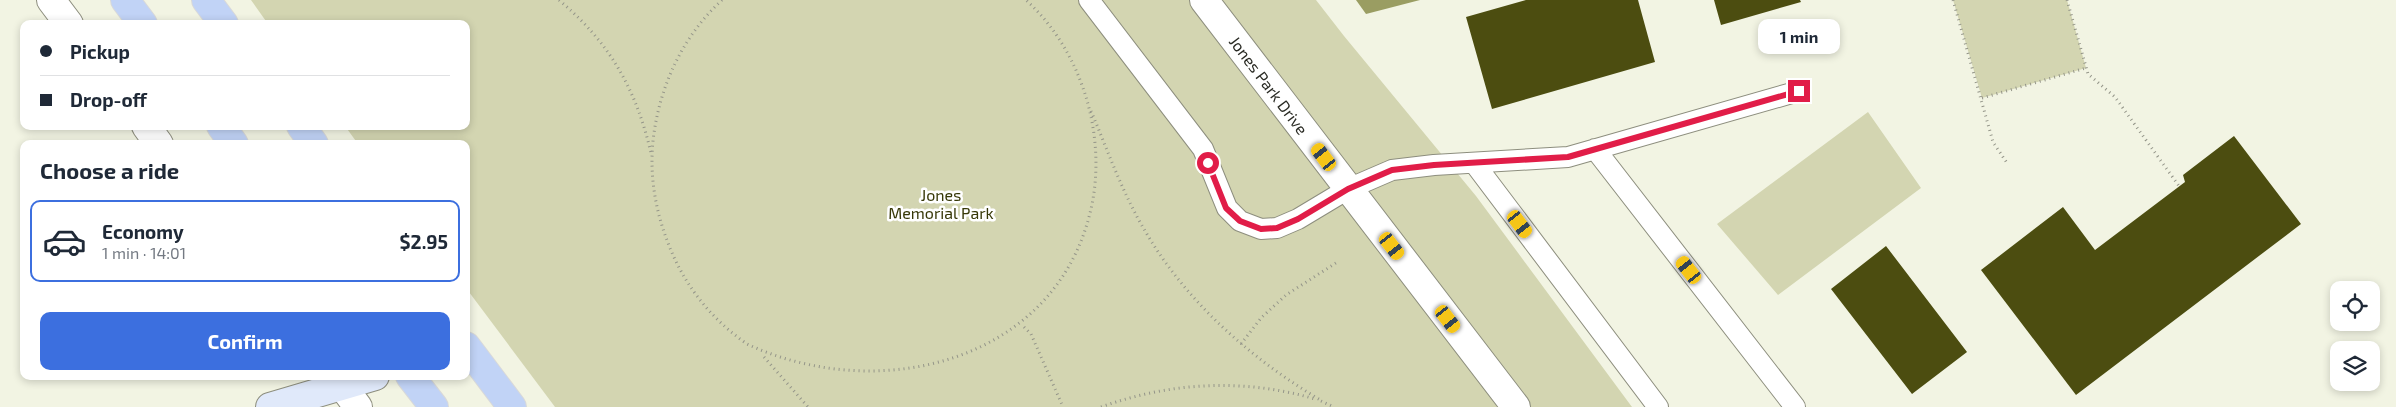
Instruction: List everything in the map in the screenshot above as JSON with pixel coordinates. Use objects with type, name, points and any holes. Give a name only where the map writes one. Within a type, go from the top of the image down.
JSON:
[{"type":"main road","points":[[125,0],[140,20]]},
{"type":"main road","points":[[206,0],[221,20]]},
{"type":"main road","points":[[470,351],[512,407]]},
{"type":"main road","points":[[413,380],[431,406]]},
{"type":"street","points":[[51,0],[66,20]]},
{"type":"street","name":"Jones Park Drive","points":[[1204,0],[1516,407]]},
{"type":"street","points":[[270,407],[345,390],[366,380]]},
{"type":"lane","points":[[1089,0],[1203,149],[1226,208],[1240,221],[1261,229],[1277,228],[1298,219],[1348,189],[1392,170],[1474,162],[1568,157],[1799,91]]},
{"type":"lane","points":[[1595,149],[1795,407]]},
{"type":"lane","points":[[1474,162],[1658,407]]},
{"type":"path","points":[[559,0],[598,36],[615,60],[635,98],[652,156]]},
{"type":"path","points":[[722,0],[709,12],[685,44],[667,79],[656,118],[652,156],[654,196],[664,235],[680,271],[702,304],[730,332],[771,360]]},
{"type":"path","points":[[1026,0],[1055,33],[1075,68],[1125,194],[1144,230],[1182,285],[1241,344],[1276,372],[1334,407]]},
{"type":"path","points":[[1953,0],[1993,142],[2007,163]]},
{"type":"path","points":[[2067,0],[2088,74],[2114,98],[2179,186]]},
{"type":"path","points":[[1982,98],[2086,68]]},
{"type":"path","points":[[1042,308],[1059,288],[1076,256],[1088,223],[1095,184],[1096,144],[1089,105]]},
{"type":"path","points":[[1241,344],[1261,318],[1281,299],[1339,261]]},
{"type":"path","points":[[1018,333],[1031,321]]},
{"type":"path","points":[[1024,327],[1031,334],[1063,407]]},
{"type":"path","points":[[762,355],[808,407]]},
{"type":"path","points":[[1101,407],[1146,393],[1186,387],[1228,384],[1286,390],[1322,401]]},
{"type":"green space","name":"Jones Memorial Park","points":[[251,0],[1316,0],[1476,196],[1632,407],[555,407],[470,293],[470,140],[355,140],[348,130],[470,130],[470,20],[265,20]]},
{"type":"green space","points":[[1953,0],[2067,0],[2086,68],[1982,98]]},
{"type":"green space","points":[[1868,112],[1921,188],[1778,295],[1717,224]]},
{"type":"shaded area","points":[[1356,0],[1420,0],[1366,14]]},
{"type":"building","points":[[1526,0],[1638,0],[1655,62],[1492,109],[1466,17]]},
{"type":"building","points":[[1714,0],[1800,0],[1801,2],[1721,25]]},
{"type":"building","points":[[2234,136],[2301,224],[2076,395],[1981,270],[2063,207],[2095,250],[2185,182],[2183,175]]},
{"type":"building","points":[[1886,246],[1967,352],[1912,394],[1831,289]]},
{"type":"route","points":[[1208,163],[1226,208],[1240,221],[1261,229],[1277,228],[1298,219],[1348,189],[1392,170],[1434,165],[1568,157],[1799,91]]}]
